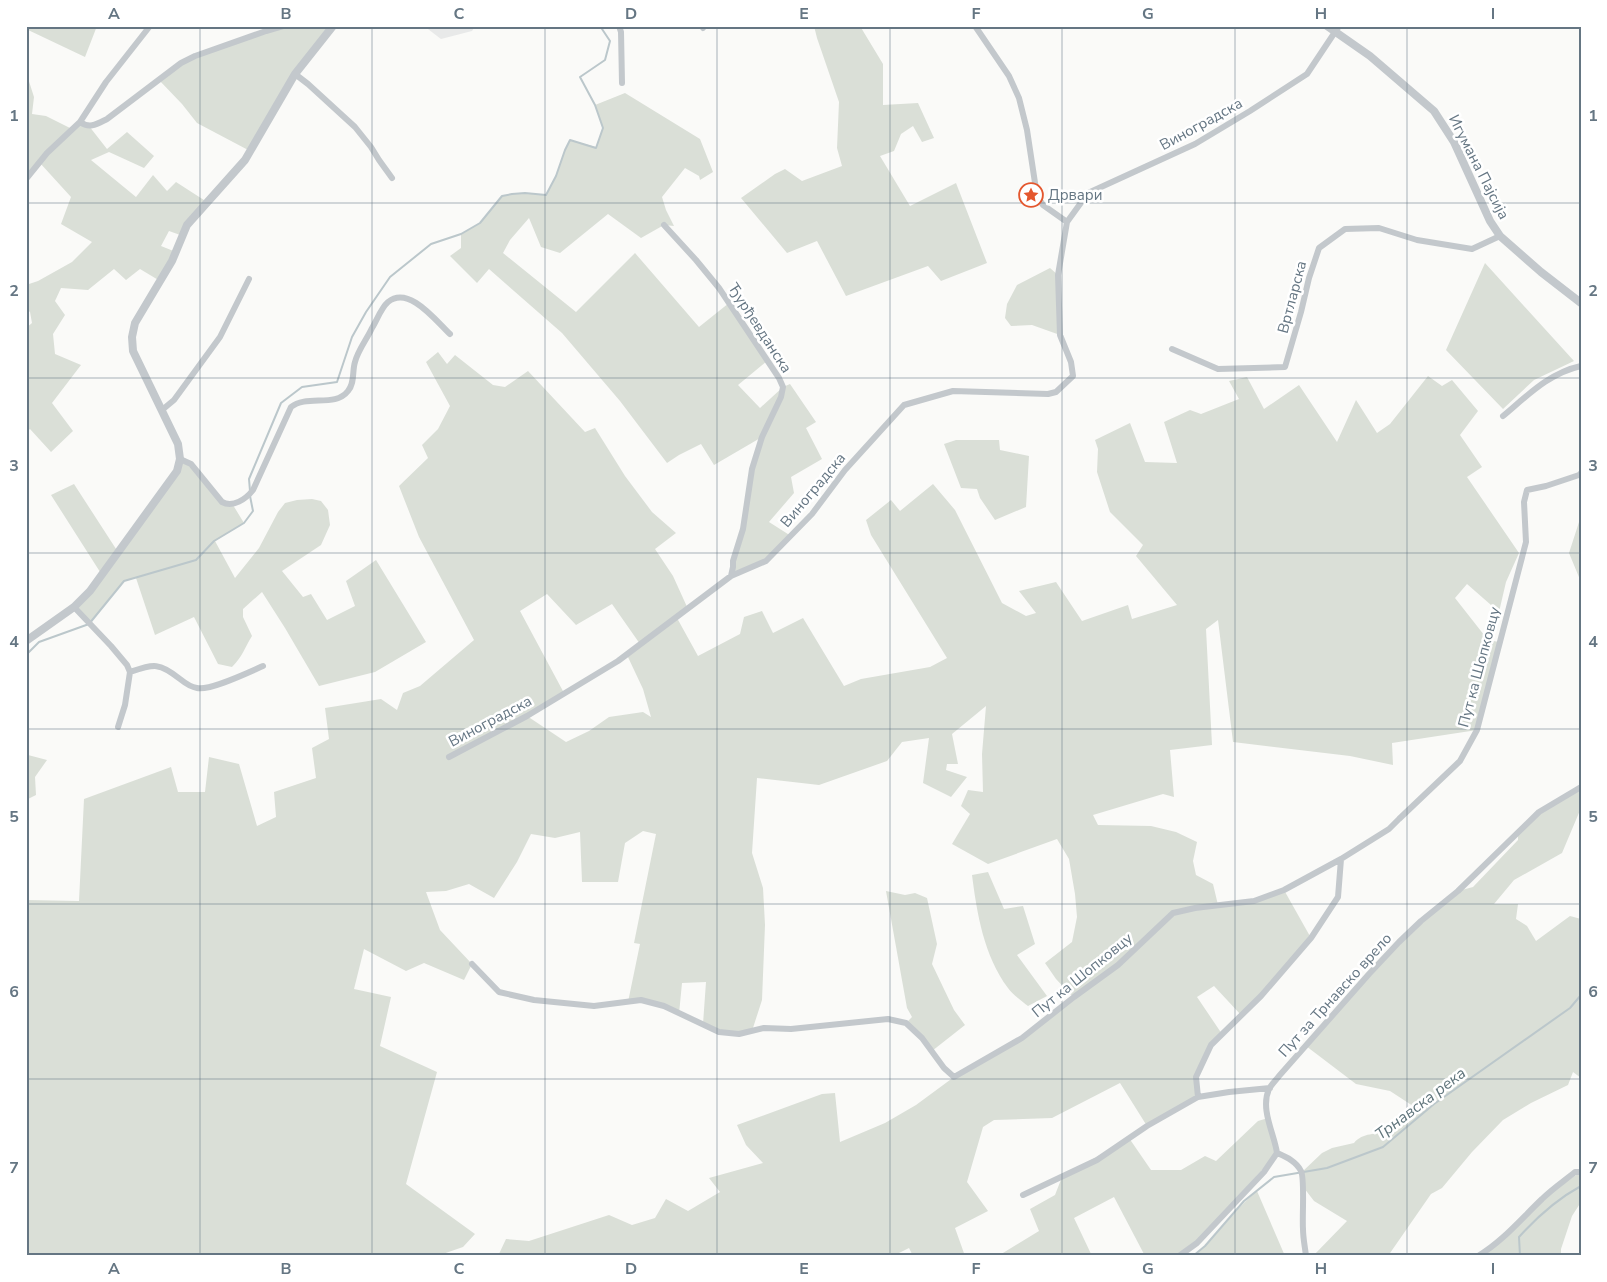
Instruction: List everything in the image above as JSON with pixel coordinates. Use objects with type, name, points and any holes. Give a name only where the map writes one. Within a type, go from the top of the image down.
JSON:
[{"type":"street","points":[[26,179],[47,153],[80,122],[106,82],[150,26]]},
{"type":"street","points":[[80,122],[89,126],[106,119],[182,63],[195,56],[266,30],[283,26]]},
{"type":"street","points":[[26,641],[74,606],[90,591],[177,471],[180,459],[178,444],[134,351],[132,337],[135,323],[172,262],[187,225],[245,160],[295,74],[333,26]]},
{"type":"street","points":[[619,26],[621,32],[622,83]]},
{"type":"street","points":[[974,26],[1002,64],[1019,98],[1027,130],[1037,196],[1043,205],[1066,222]]},
{"type":"street","name":"Игумана Пајсија","points":[[1327,26],[1337,29],[1434,111],[1454,142],[1490,221],[1500,236],[1541,272],[1581,303]]},
{"type":"street","name":"Виноградска","points":[[449,757],[527,716],[618,661],[731,576],[766,561],[812,514],[846,470],[904,405],[953,391],[1048,394],[1056,392],[1073,376],[1071,362],[1060,335],[1058,275],[1066,222],[1088,193],[1195,144],[1307,74],[1337,29]]},
{"type":"street","points":[[295,74],[355,127],[392,178]]},
{"type":"street","name":"Ђурђевданска","points":[[664,225],[719,288],[779,378],[783,387],[781,397],[762,437],[752,469],[743,529],[733,561],[734,567],[731,576]]},
{"type":"street","name":"Вртларска","points":[[1172,349],[1218,369],[1285,367],[1319,248],[1345,229],[1379,228],[1417,240],[1472,249],[1500,236]]},
{"type":"street","points":[[162,410],[167,408],[174,400],[220,337],[249,279]]},
{"type":"street","points":[[180,459],[191,464],[222,502],[228,504],[237,503],[253,490],[291,407],[299,402],[337,398],[348,392],[351,386],[357,354],[388,302],[400,297],[412,299],[450,334]]},
{"type":"street","points":[[1503,416],[1549,379],[1567,370],[1581,366]]},
{"type":"street","name":"Пут ка Шопковцу","points":[[472,964],[499,992],[534,1000],[594,1006],[641,1000],[664,1006],[720,1032],[739,1034],[764,1028],[791,1029],[888,1018],[897,1020],[906,1023],[922,1038],[944,1068],[954,1077],[1022,1038],[1118,965],[1173,913],[1195,908],[1254,901],[1284,890],[1390,829],[1460,761],[1477,730],[1526,542],[1524,502],[1527,490],[1546,486],[1581,473]]},
{"type":"street","points":[[74,606],[111,646],[127,665],[130,672],[125,705],[118,727]]},
{"type":"street","points":[[130,672],[151,665],[158,665],[171,672],[186,684],[198,688],[211,686],[263,666]]},
{"type":"street","name":"Пут за Трнавско врело","points":[[1270,1088],[1399,942],[1421,921],[1458,891],[1539,812],[1581,788]]},
{"type":"street","points":[[1198,1097],[1196,1077],[1211,1045],[1261,996],[1306,944],[1338,897],[1340,859]]},
{"type":"street","points":[[1022,1195],[1097,1160],[1147,1126],[1198,1097],[1270,1088],[1267,1104],[1268,1118],[1275,1139],[1277,1153],[1264,1172],[1203,1237],[1179,1256]]},
{"type":"street","points":[[1277,1153],[1292,1161],[1302,1172],[1304,1188],[1302,1203],[1303,1231],[1306,1256]]},
{"type":"street","points":[[1478,1256],[1493,1246],[1519,1223],[1543,1198],[1575,1172],[1581,1172]]},
{"type":"shaded area","points":[[26,26],[97,26],[85,57],[26,29]]},
{"type":"shaded area","points":[[283,26],[333,26],[295,74],[250,151],[197,123],[159,80],[181,63]]},
{"type":"shaded area","points":[[424,26],[475,26],[472,31],[441,39]]},
{"type":"shaded area","points":[[814,26],[848,26],[849,28],[860,26],[883,64],[883,105],[918,103],[934,138],[922,142],[913,126],[901,134],[894,151],[880,156],[910,206],[956,183],[987,263],[941,281],[928,266],[846,296],[817,241],[787,253],[741,198],[785,169],[802,181],[842,166],[837,148],[839,102]]},
{"type":"shaded area","points":[[26,72],[34,97],[32,114],[46,116],[72,129],[80,122],[89,126],[107,149],[127,132],[154,156],[144,168],[109,152],[91,160],[136,197],[153,175],[167,191],[176,182],[207,202],[183,236],[169,231],[161,246],[176,252],[160,281],[140,269],[126,280],[114,269],[88,290],[61,288],[55,301],[65,315],[53,334],[55,354],[81,365],[52,403],[73,431],[51,452],[30,429],[26,432],[26,328],[32,323],[30,312],[26,309],[26,285],[38,281],[72,262],[92,242],[61,224],[71,197],[40,163],[26,179]]},
{"type":"shaded area","points":[[625,93],[700,139],[713,172],[700,180],[699,176],[685,168],[662,197],[674,226],[664,225],[641,238],[608,214],[560,253],[541,247],[529,218],[510,240],[503,253],[576,312],[635,253],[699,327],[729,303],[767,361],[738,385],[760,408],[783,387],[790,384],[816,422],[806,428],[822,459],[791,477],[794,493],[769,522],[791,536],[766,561],[731,576],[748,492],[762,437],[714,465],[701,444],[667,463],[620,401],[562,333],[489,269],[477,283],[450,256],[461,248],[461,234],[480,223],[502,196],[525,193],[546,195],[556,176],[570,140],[596,147],[603,128],[595,105]]},
{"type":"shaded area","points":[[1485,263],[1574,361],[1534,380],[1503,409],[1446,350]]},
{"type":"shaded area","points":[[1050,268],[1058,275],[1060,335],[1032,325],[1011,326],[1005,318],[1007,304],[1017,285]]},
{"type":"shaded area","points":[[438,352],[447,364],[455,355],[493,385],[505,387],[528,371],[585,432],[595,428],[625,476],[652,512],[676,533],[655,549],[673,576],[688,609],[677,618],[698,656],[740,634],[744,617],[762,611],[773,633],[803,618],[844,686],[861,679],[930,667],[947,658],[871,535],[866,520],[891,500],[900,511],[933,484],[955,510],[1002,603],[1026,616],[1036,613],[1019,591],[1056,582],[1082,621],[1128,605],[1132,619],[1177,605],[1136,556],[1143,545],[1110,512],[1097,472],[1098,449],[1095,440],[1130,423],[1145,462],[1177,463],[1164,422],[1190,410],[1201,414],[1239,399],[1229,381],[1247,377],[1264,409],[1299,385],[1337,442],[1356,400],[1377,433],[1390,424],[1428,376],[1442,386],[1452,380],[1478,411],[1460,435],[1482,467],[1467,477],[1519,553],[1506,582],[1499,612],[1467,584],[1455,598],[1488,640],[1499,642],[1477,730],[1392,743],[1393,765],[1350,756],[1233,742],[1218,620],[1206,629],[1212,745],[1170,750],[1174,797],[1163,794],[1093,815],[1098,825],[1151,826],[1176,832],[1197,842],[1193,861],[1196,875],[1213,884],[1218,905],[1254,901],[1284,890],[1311,938],[1241,1015],[1214,986],[1197,997],[1222,1034],[1211,1045],[1196,1077],[1198,1097],[1147,1126],[1120,1083],[1052,1118],[994,1120],[983,1127],[967,1182],[988,1211],[955,1228],[965,1256],[913,1256],[909,1248],[893,1256],[498,1256],[506,1239],[529,1241],[609,1215],[632,1225],[655,1218],[666,1199],[688,1211],[720,1192],[709,1178],[763,1163],[746,1145],[737,1125],[822,1094],[835,1093],[840,1142],[885,1123],[916,1105],[954,1077],[1022,1038],[1073,997],[1056,979],[1045,963],[1072,942],[1077,917],[1069,859],[1057,839],[988,864],[952,844],[970,814],[961,806],[968,790],[983,792],[982,754],[986,706],[952,734],[958,764],[947,764],[946,770],[967,777],[951,797],[923,783],[929,738],[902,742],[887,761],[819,785],[757,778],[752,853],[763,888],[765,925],[762,1000],[752,1031],[719,1032],[703,1024],[706,982],[682,983],[679,1014],[641,1000],[628,1002],[640,944],[634,943],[656,834],[643,831],[625,843],[618,882],[582,882],[580,832],[555,838],[531,834],[517,862],[494,898],[469,884],[446,891],[426,892],[440,930],[472,964],[464,980],[424,963],[406,971],[364,949],[354,989],[391,997],[380,1046],[437,1072],[406,1184],[475,1234],[463,1247],[437,1256],[26,1256],[26,900],[79,901],[84,799],[171,767],[178,792],[205,792],[209,757],[239,764],[257,826],[276,817],[274,792],[316,778],[312,748],[329,739],[325,708],[381,699],[397,710],[403,693],[420,686],[474,640],[419,537],[399,486],[428,458],[422,445],[438,429],[450,406],[426,362]],"holes":[[[547,594],[576,625],[612,604],[640,644],[627,655],[643,689],[651,717],[643,712],[609,717],[589,731],[566,742],[527,716],[564,693],[520,611]]]},
{"type":"shaded area","points":[[956,440],[999,440],[1000,450],[1029,456],[1026,507],[995,520],[980,498],[977,489],[961,488],[944,444]]},
{"type":"shaded area","points":[[185,460],[222,502],[233,505],[244,523],[215,541],[235,578],[259,548],[278,512],[285,503],[312,499],[321,501],[328,510],[330,525],[321,545],[282,571],[303,597],[311,594],[327,620],[355,606],[346,581],[376,560],[426,642],[375,672],[319,686],[262,592],[243,609],[243,617],[252,636],[241,656],[232,667],[218,664],[194,617],[155,635],[136,578],[124,581],[89,624],[74,607],[102,575],[51,495],[74,484],[118,552],[179,465]]},
{"type":"shaded area","points":[[1581,519],[1581,582],[1569,553]]},
{"type":"shaded area","points":[[26,755],[47,760],[35,777],[36,795],[26,800]]},
{"type":"shaded area","points":[[1581,787],[1581,808],[1562,853],[1514,880],[1494,904],[1518,904],[1516,919],[1527,926],[1536,941],[1570,916],[1581,919],[1581,1078],[1573,1072],[1568,1085],[1531,1103],[1503,1120],[1472,1152],[1442,1188],[1431,1194],[1388,1256],[1313,1256],[1347,1221],[1314,1201],[1304,1188],[1302,1172],[1322,1153],[1332,1148],[1354,1143],[1365,1135],[1387,1131],[1413,1106],[1390,1091],[1356,1084],[1306,1046],[1387,955],[1458,891],[1473,887],[1518,840],[1518,833],[1539,812]]},
{"type":"shaded area","points":[[988,872],[1004,909],[1023,906],[1035,944],[1017,955],[1047,996],[1028,1006],[1010,991],[1000,976],[987,948],[976,905],[972,875]]},
{"type":"shaded area","points":[[886,891],[905,895],[915,893],[927,898],[937,944],[932,964],[954,1010],[965,1025],[932,1051],[906,1023],[912,1017],[907,1008]]},
{"type":"shaded area","points":[[1268,1118],[1277,1153],[1197,1243],[1179,1256],[1145,1256],[1114,1197],[1074,1218],[1092,1256],[998,1256],[1039,1231],[1030,1209],[1055,1195],[1062,1177],[1129,1138],[1151,1170],[1181,1170],[1205,1156],[1216,1161],[1258,1121]]},
{"type":"shaded area","points":[[1581,1172],[1581,1202],[1572,1216],[1561,1249],[1561,1256],[1478,1256],[1557,1187]]},
{"type":"shaded area","points":[[1257,1191],[1285,1256],[1193,1256],[1210,1241]]},
{"type":"waterway","points":[[250,491],[249,479],[281,403],[302,387],[337,382],[352,337],[366,312],[390,277],[431,244],[461,234],[480,223],[502,196],[525,193],[546,195],[556,176],[570,140],[596,148],[603,128],[595,105],[580,77],[605,60],[610,41],[600,26]]},
{"type":"waterway","points":[[26,655],[39,642],[89,624],[124,581],[196,560],[214,541],[244,523],[253,511],[250,496]]},
{"type":"waterway","name":"Трнавска река","points":[[1193,1256],[1205,1246],[1244,1201],[1274,1177],[1327,1168],[1383,1147],[1434,1104],[1570,1008],[1581,995]]},
{"type":"waterway","points":[[1520,1256],[1519,1237],[1548,1209],[1581,1186]]},
{"type":"place","name":"Дрвари","points":[[1031,195]]}]
